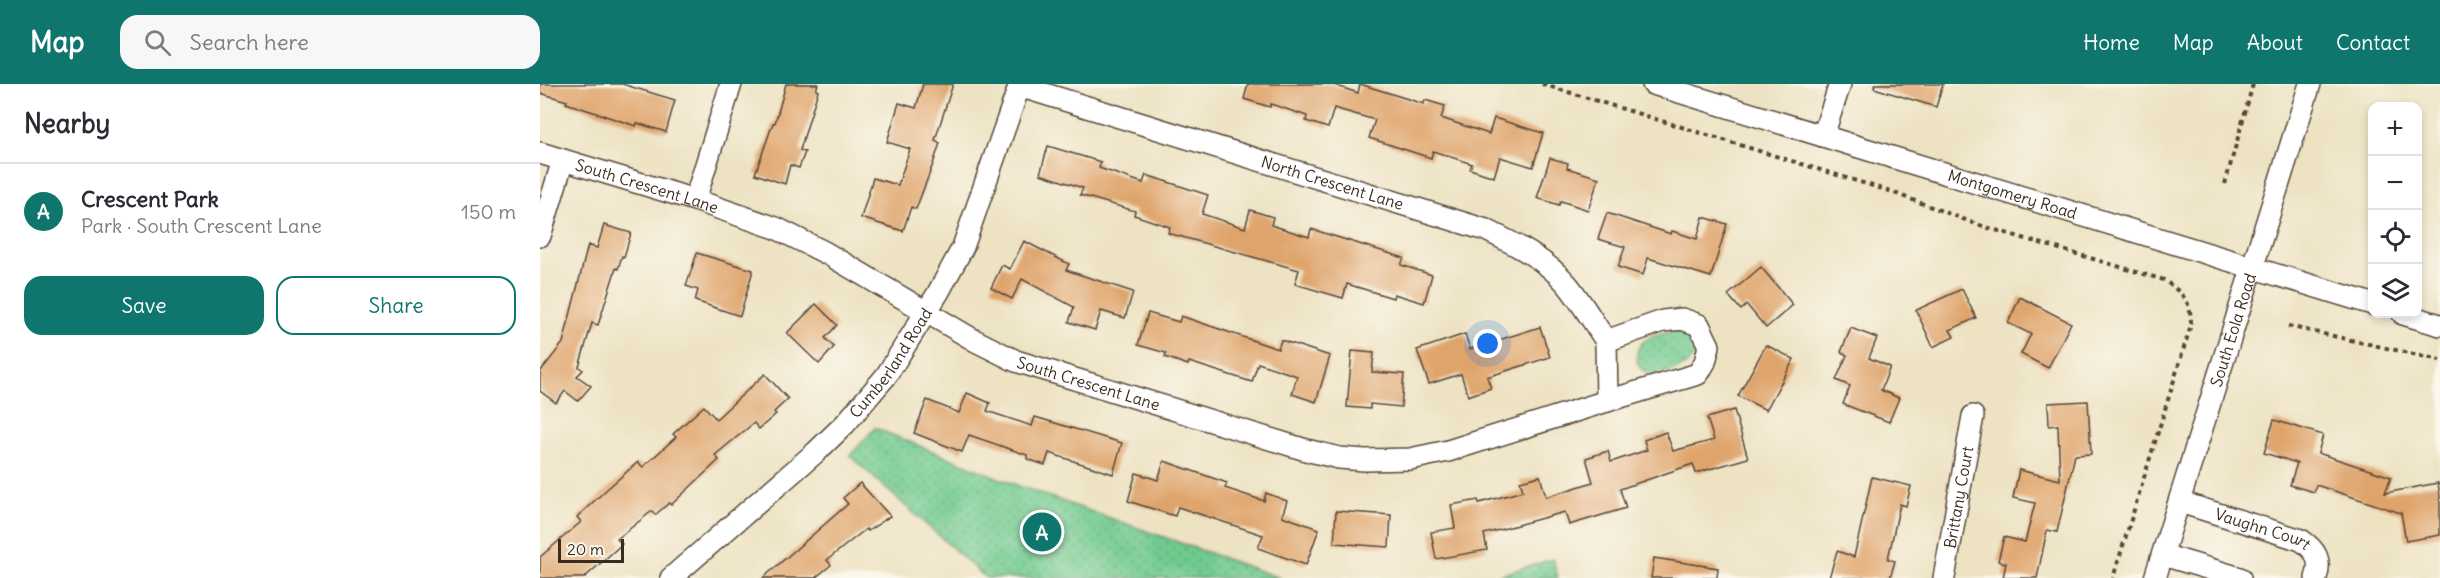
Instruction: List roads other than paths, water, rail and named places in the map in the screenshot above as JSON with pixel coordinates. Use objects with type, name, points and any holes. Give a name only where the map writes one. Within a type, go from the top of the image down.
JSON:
[{"type":"street","points":[[695,200],[731,84]]},
{"type":"street","name":"Montgomery Road","points":[[1653,84],[2368,302]]},
{"type":"street","points":[[1823,136],[1840,84]]},
{"type":"street","name":"South Eola Road","points":[[2155,578],[2310,84]]},
{"type":"street","name":"Cumberland Road","points":[[671,578],[816,452],[845,424],[886,376],[963,247],[1020,85]]},
{"type":"street","name":"North Crescent Lane","points":[[1020,85],[1486,230],[1514,243],[1557,274],[1567,284],[1606,341]]},
{"type":"street","name":"South Crescent Lane","points":[[540,153],[695,200],[776,228],[826,253],[974,340],[1016,360],[1306,450],[1339,458],[1410,459],[1448,451],[1606,401],[1698,375],[1705,362],[1709,346],[1700,325],[1682,319],[1662,321],[1606,341]]},
{"type":"street","points":[[540,237],[563,160]]},
{"type":"street","points":[[2416,318],[2440,325]]},
{"type":"street","points":[[1606,341],[1606,401]]},
{"type":"street","name":"Brittany Court","points":[[1944,578],[1973,416]]},
{"type":"street","name":"Vaughn Court","points":[[2180,502],[2301,540],[2311,547],[2319,558],[2316,578]]},
{"type":"street","points":[[2163,555],[2240,578]]},
{"type":"place","name":"Crescent Park","points":[[1042,532]]}]
